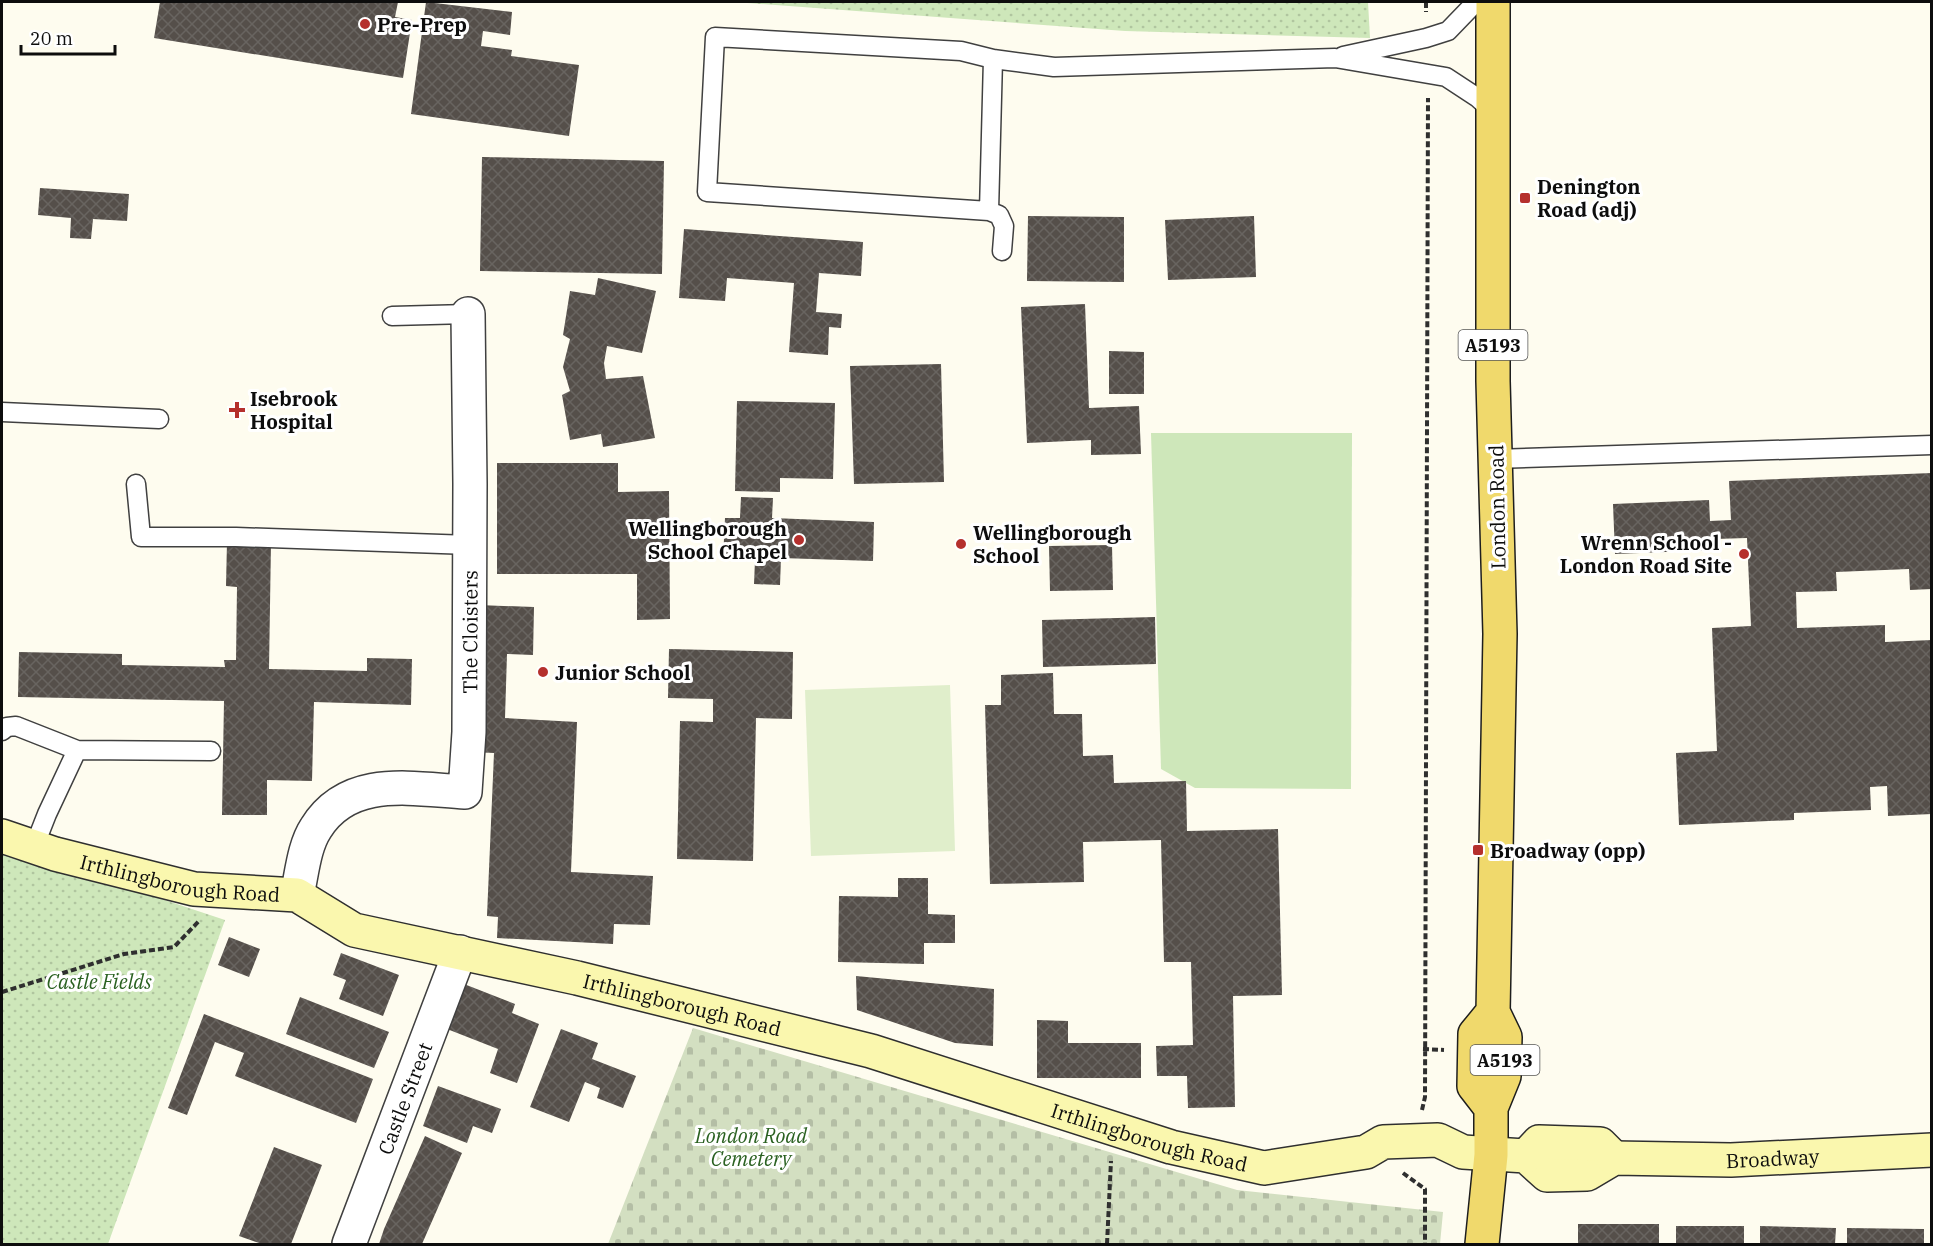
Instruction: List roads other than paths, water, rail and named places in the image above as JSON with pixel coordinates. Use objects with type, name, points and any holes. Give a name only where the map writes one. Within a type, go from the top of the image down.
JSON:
[{"type":"main road","name":"London Road","points":[[1482,1245],[1477,1154],[1491,1108],[1504,1076],[1505,1048],[1505,1037],[1493,1012],[1500,634],[1493,381],[1493,2]]},
{"type":"main road","name":"Irthlingborough Road","points":[[2,836],[55,854],[194,889],[297,895],[354,930],[577,978],[871,1051],[1170,1147],[1264,1168],[1366,1152],[1383,1142],[1438,1140],[1477,1154]]},
{"type":"main road","name":"Broadway","points":[[1477,1154],[1526,1156],[1539,1142],[1600,1144],[1614,1158],[1731,1160],[1932,1150]]},
{"type":"street","name":"The Cloisters","points":[[297,895],[315,828],[334,807],[355,794],[384,787],[465,792],[469,732],[468,314]]},
{"type":"street","name":"Castle Street","points":[[349,1245],[460,952]]},
{"type":"lane","points":[[1002,251],[1004,226],[999,215],[989,212],[707,192],[715,37],[961,51],[1054,67],[1335,58],[1448,31],[1476,2]]},
{"type":"lane","points":[[989,212],[993,58]]},
{"type":"lane","points":[[1335,58],[1446,77],[1478,98],[1494,116]]},
{"type":"lane","name":"The Cloisters","points":[[392,316],[468,314]]},
{"type":"lane","points":[[2,412],[159,419]]},
{"type":"lane","points":[[1496,459],[1932,445]]},
{"type":"lane","points":[[136,484],[141,537],[236,537],[470,545]]},
{"type":"lane","points":[[2,731],[7,727],[16,726],[77,750],[210,751]]},
{"type":"lane","points":[[34,847],[77,750]]},
{"type":"place","name":"Pre-Prep","points":[[365,24]]},
{"type":"place","name":"Denington Road (adj)","points":[[1525,198]]},
{"type":"place","name":"Isebrook Hospital","points":[[237,410]]},
{"type":"place","name":"Wellingborough School Chapel","points":[[799,540]]},
{"type":"place","name":"Wellingborough School","points":[[961,544]]},
{"type":"place","name":"Wrenn School - London Road Site","points":[[1744,554]]},
{"type":"place","name":"Junior School","points":[[543,672]]},
{"type":"place","name":"Broadway (opp)","points":[[1478,850]]},
{"type":"park label","name":"Castle Fields","points":[[99,981]]},
{"type":"park label","name":"London Road Cemetery","points":[[751,1146]]}]
